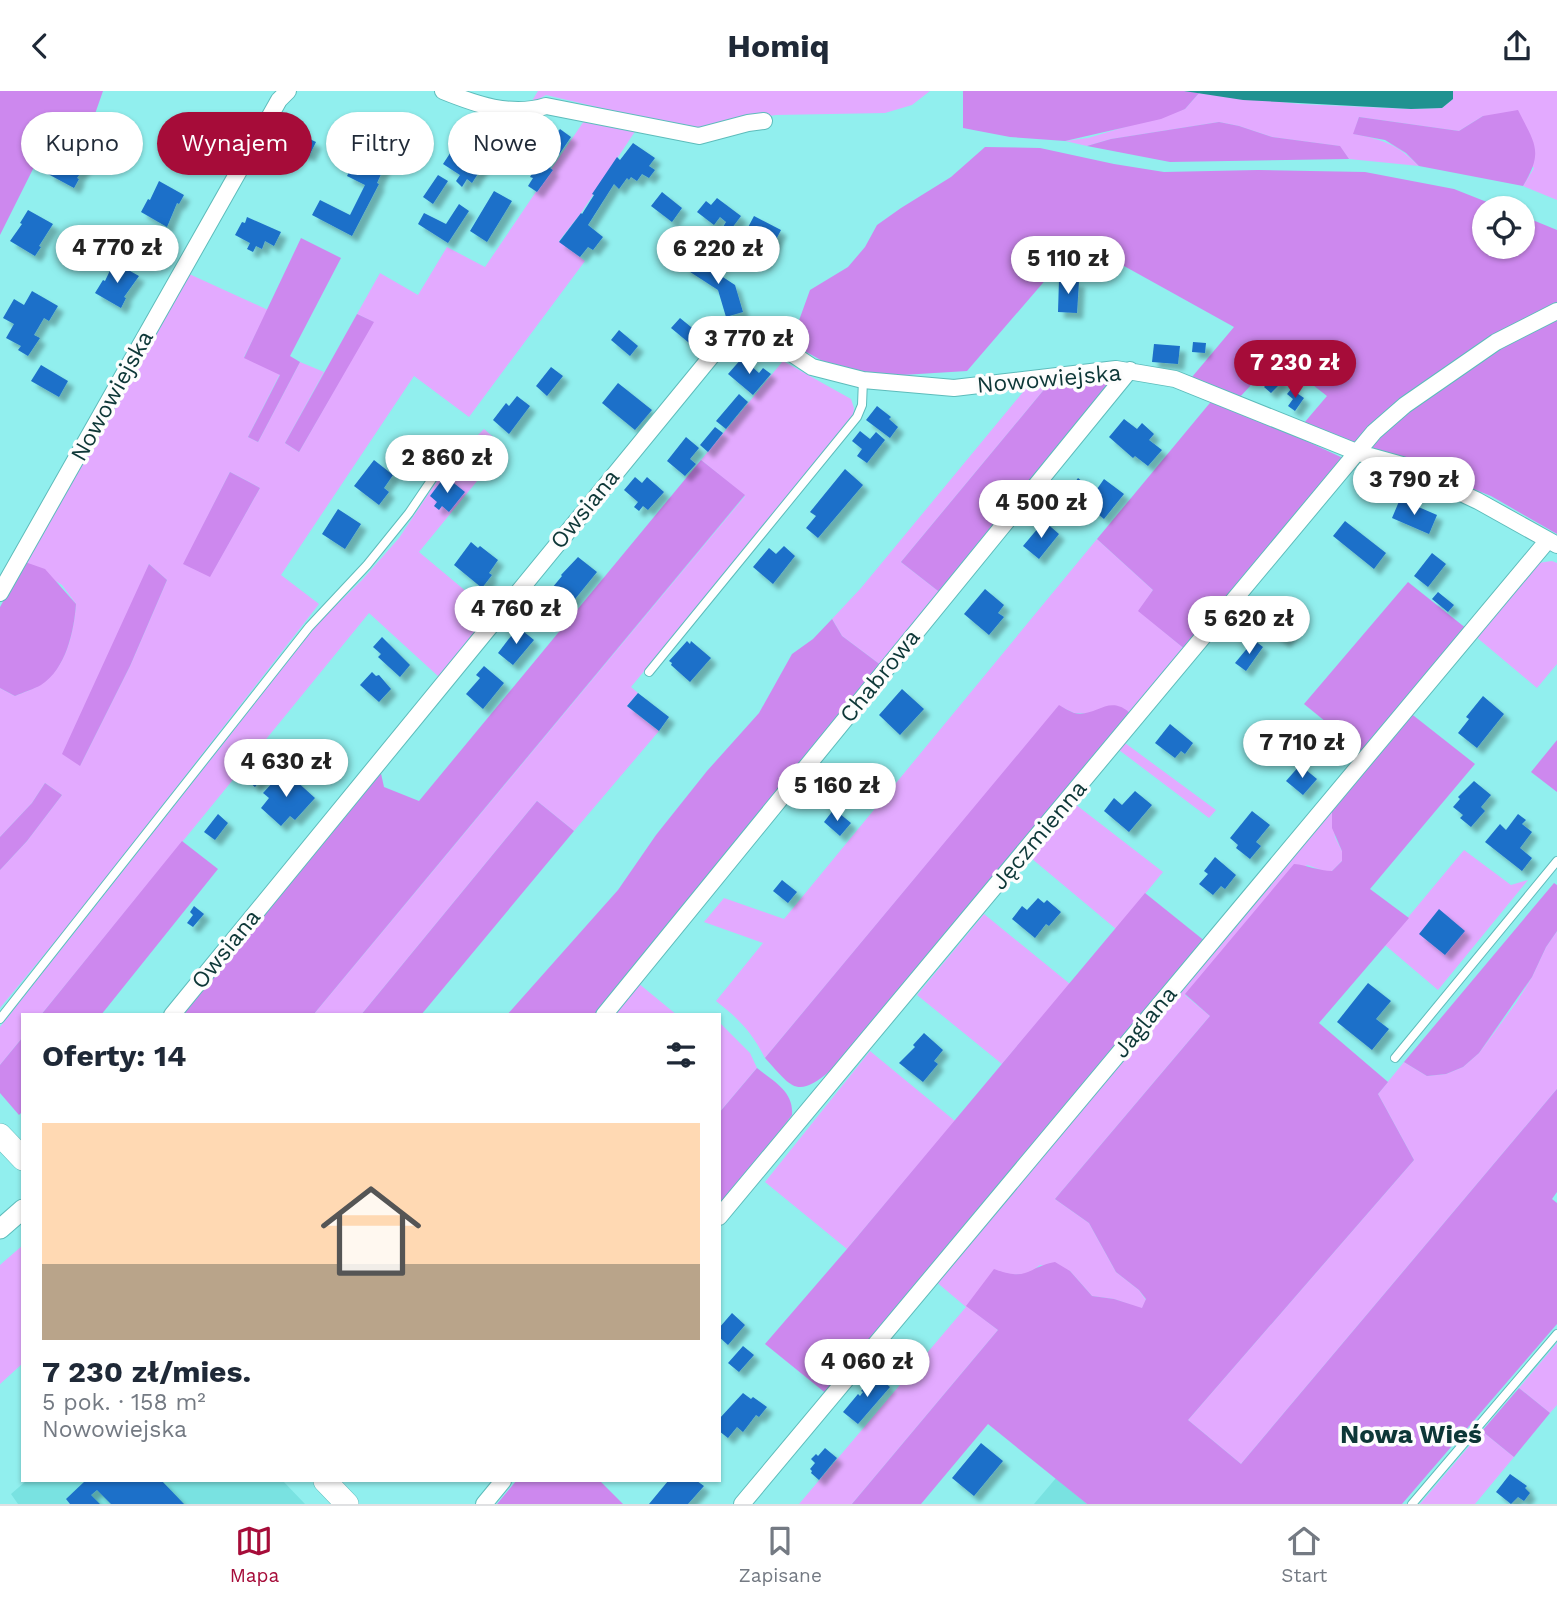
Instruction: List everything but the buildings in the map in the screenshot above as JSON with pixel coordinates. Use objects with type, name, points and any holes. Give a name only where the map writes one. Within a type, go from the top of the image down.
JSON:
[{"type":"main road","points":[[0,1135],[21,1157]]},
{"type":"main road","points":[[326,1482],[347,1504]]},
{"type":"street","name":"Nowowiejska","points":[[0,593],[279,100],[288,91]]},
{"type":"street","points":[[443,91],[475,104],[527,112],[546,106],[699,136],[764,121]]},
{"type":"street","name":"Jęczmienna","points":[[721,1215],[1374,432],[1405,405],[1496,342],[1557,311]]},
{"type":"street","name":"Nowowiejska","points":[[731,329],[737,325],[746,326],[813,367],[863,380],[954,388],[1098,371],[1130,370],[1175,379],[1359,453],[1413,470],[1478,501],[1553,542]]},
{"type":"street","name":"Owsiana","points":[[175,1013],[731,329]]},
{"type":"street","name":"Chabrowa","points":[[606,1013],[1130,370]]},
{"type":"street","name":"Jaglana","points":[[742,1504],[1553,542]]},
{"type":"street","points":[[0,1229],[21,1211]]},
{"type":"street","points":[[484,1504],[502,1482]]},
{"type":"lane","points":[[649,672],[857,417],[862,405],[863,380]]},
{"type":"lane","points":[[0,1019],[309,627],[367,565],[409,513],[449,454]]},
{"type":"lane","points":[[1395,1058],[1557,861]]},
{"type":"lane","points":[[1412,1504],[1557,1334]]},
{"type":"shaded area","points":[[0,91],[103,91],[96,112],[21,112],[21,175],[30,175],[0,235]]},
{"type":"shaded area","points":[[538,91],[930,91],[912,105],[885,113],[776,115],[724,122],[695,130],[546,95],[530,104]]},
{"type":"shaded area","points":[[963,91],[1199,93],[1185,109],[1161,119],[1065,141],[1010,137],[963,128]]},
{"type":"shaded area","points":[[1184,91],[1453,91],[1453,99],[1442,108],[1411,109],[1243,100]]},
{"type":"shaded area","points":[[1453,91],[1557,91],[1557,200],[1523,186],[1534,168],[1483,116],[1459,131],[1359,117],[1354,134],[1390,144],[1419,166],[1349,159],[1339,146],[1272,137],[1219,122],[1111,139],[1087,146],[1065,141],[1088,138],[1185,109],[1199,93],[1300,104],[1411,109],[1442,108],[1453,99]]},
{"type":"shaded area","points":[[1518,110],[1535,148],[1530,174],[1523,186],[1419,166],[1406,153],[1385,140],[1353,134],[1359,117],[1459,131],[1483,116]]},
{"type":"shaded area","points":[[584,121],[636,130],[581,213],[559,241],[585,261],[469,417],[414,376],[281,575],[319,604],[77,915],[0,1008],[0,870],[27,841],[62,795],[45,783],[32,803],[0,837],[0,688],[15,696],[50,677],[67,649],[76,604],[62,585],[25,562],[187,273],[268,310],[244,357],[280,374],[248,437],[258,442],[300,362],[324,372],[285,443],[299,452],[373,322],[357,314],[380,273],[418,295],[447,247],[485,267],[547,175],[561,175],[561,155]],"holes":[[[230,472],[260,488],[210,576],[184,564]],[[149,564],[167,580],[130,666],[80,766]]]},
{"type":"shaded area","points":[[1219,122],[1272,137],[1340,146],[1349,159],[1170,162],[1087,146],[1111,139]]},
{"type":"shaded area","points":[[985,147],[1040,148],[1164,172],[1365,172],[1454,189],[1472,196],[1472,259],[1535,259],[1535,221],[1557,230],[1557,302],[1498,332],[1415,393],[1354,444],[1304,423],[1327,396],[1277,357],[1239,398],[1192,377],[1234,327],[1079,241],[967,371],[870,377],[826,363],[801,349],[793,337],[810,290],[848,267],[865,247],[877,225],[951,177]]},
{"type":"shaded area","points":[[301,238],[341,258],[290,356],[300,362],[258,442],[248,437],[280,375],[244,358]]},
{"type":"shaded area","points":[[357,314],[374,322],[299,452],[285,443]]},
{"type":"shaded area","points":[[1557,318],[1557,534],[1491,496],[1370,448],[1388,424],[1506,344]]},
{"type":"shaded area","points":[[783,361],[851,399],[853,418],[631,687],[638,693],[627,706],[659,731],[574,831],[537,801],[363,1013],[315,1013],[745,496],[701,460]]},
{"type":"shaded area","points":[[1121,374],[942,594],[901,562],[1052,380]]},
{"type":"shaded area","points":[[1052,380],[901,562],[942,594],[882,666],[842,636],[832,619],[861,588],[1028,386]]},
{"type":"shaded area","points":[[1214,398],[1345,459],[1186,650],[1138,611],[1153,590],[1097,539]]},
{"type":"shaded area","points":[[484,429],[505,447],[419,552],[492,613],[439,677],[369,613],[43,1013],[21,1013],[21,1039],[0,1065],[0,1027],[319,622],[362,580],[399,538],[447,466]]},
{"type":"shaded area","points":[[701,460],[745,495],[315,1013],[181,1013],[380,769],[384,787],[419,801]]},
{"type":"shaded area","points":[[230,472],[260,488],[210,577],[183,564]]},
{"type":"shaded area","points":[[1097,539],[1153,590],[1139,611],[1186,650],[1132,715],[1074,713],[1059,706],[765,1058],[744,1026],[716,1001],[763,943],[704,922],[724,898],[784,919]]},
{"type":"shaded area","points":[[25,562],[45,569],[76,604],[71,637],[57,669],[41,685],[15,696],[0,688],[0,607]]},
{"type":"shaded area","points":[[1538,563],[1557,563],[1557,664],[1537,688],[1475,636]]},
{"type":"shaded area","points":[[149,564],[167,580],[130,666],[80,766],[62,754]]},
{"type":"shaded area","points":[[1408,582],[1467,629],[1364,753],[1304,704]]},
{"type":"shaded area","points":[[832,619],[842,636],[882,666],[598,1013],[509,1013],[618,890],[656,835],[707,771],[759,713],[792,654],[813,639]]},
{"type":"shaded area","points":[[1059,705],[1082,714],[1116,706],[1132,715],[831,1070],[810,1085],[795,1086],[789,1082],[765,1058]]},
{"type":"shaded area","points":[[1409,712],[1475,764],[1370,889],[1409,918],[1319,1023],[1388,1082],[1378,1094],[1414,1160],[1188,1420],[1241,1464],[1557,1089],[1557,1192],[1552,1199],[1557,1203],[1557,1324],[1402,1504],[1087,1504],[988,1424],[921,1504],[852,1504],[998,1330],[966,1306],[994,1269],[1021,1274],[1055,1262],[1070,1271],[1092,1296],[1114,1299],[1142,1308],[1146,1299],[1116,1272],[1089,1223],[1055,1199],[1210,1016],[1185,994],[1294,864],[1332,871],[1342,861],[1342,851],[1332,828],[1332,805]]},
{"type":"shaded area","points":[[1557,740],[1557,792],[1531,772]]},
{"type":"shaded area","points":[[1125,743],[1216,810],[1209,818],[1119,750]]},
{"type":"shaded area","points":[[45,783],[62,795],[27,841],[0,870],[0,837],[32,803]]},
{"type":"shaded area","points":[[537,801],[574,831],[423,1013],[363,1013]]},
{"type":"shaded area","points":[[1075,804],[1163,872],[1116,929],[1031,858]]},
{"type":"shaded area","points":[[1332,805],[1335,837],[1342,851],[1342,861],[1332,871],[1307,865],[1185,995],[1210,1016],[1055,1199],[1089,1223],[1116,1272],[1139,1290],[1146,1300],[1142,1309],[1114,1299],[1092,1296],[1070,1271],[1040,1265],[1028,1274],[1010,1275],[967,1306],[998,1330],[852,1504],[799,1504],[966,1307],[934,1280]]},
{"type":"shaded area","points":[[182,841],[218,869],[103,1013],[43,1013]]},
{"type":"shaded area","points":[[1464,850],[1511,885],[1528,880],[1438,990],[1385,945]]},
{"type":"shaded area","points":[[1554,883],[1557,885],[1557,931],[1532,977],[1479,1053],[1463,1067],[1446,1074],[1427,1076],[1404,1062]]},
{"type":"shaded area","points":[[1145,893],[1206,942],[828,1395],[765,1344]]},
{"type":"shaded area","points":[[984,914],[1070,984],[1002,1064],[917,995]]},
{"type":"shaded area","points":[[1557,931],[1557,1089],[1241,1464],[1188,1420],[1414,1160],[1378,1094],[1404,1062],[1427,1076],[1446,1074],[1463,1067],[1479,1053],[1516,1003]]},
{"type":"shaded area","points":[[638,983],[675,1013],[613,1013]]},
{"type":"shaded area","points":[[721,1024],[750,1053],[757,1068],[721,1111]]},
{"type":"shaded area","points":[[21,1039],[19,1115],[0,1093],[0,1065]]},
{"type":"shaded area","points":[[870,1051],[955,1121],[847,1249],[765,1182]]},
{"type":"shaded area","points":[[757,1068],[786,1093],[792,1107],[792,1115],[721,1208],[721,1111]]},
{"type":"shaded area","points":[[21,1247],[21,1365],[0,1384],[0,1265]]},
{"type":"shaded area","points":[[1557,1343],[1557,1405],[1550,1413],[1519,1388]]},
{"type":"shaded area","points":[[1519,1388],[1550,1413],[1514,1457],[1482,1431]]},
{"type":"shaded area","points":[[1482,1431],[1514,1457],[1475,1504],[1420,1504]]},
{"type":"shaded area","points":[[1056,1478],[1087,1504],[1034,1504]]},
{"type":"shaded area","points":[[25,1482],[284,1482],[305,1504],[18,1504],[11,1494]]},
{"type":"shaded area","points":[[515,1482],[601,1482],[623,1504],[497,1504]]},
{"type":"district","name":"Nowa Wieś","points":[[1411,1434]]}]
